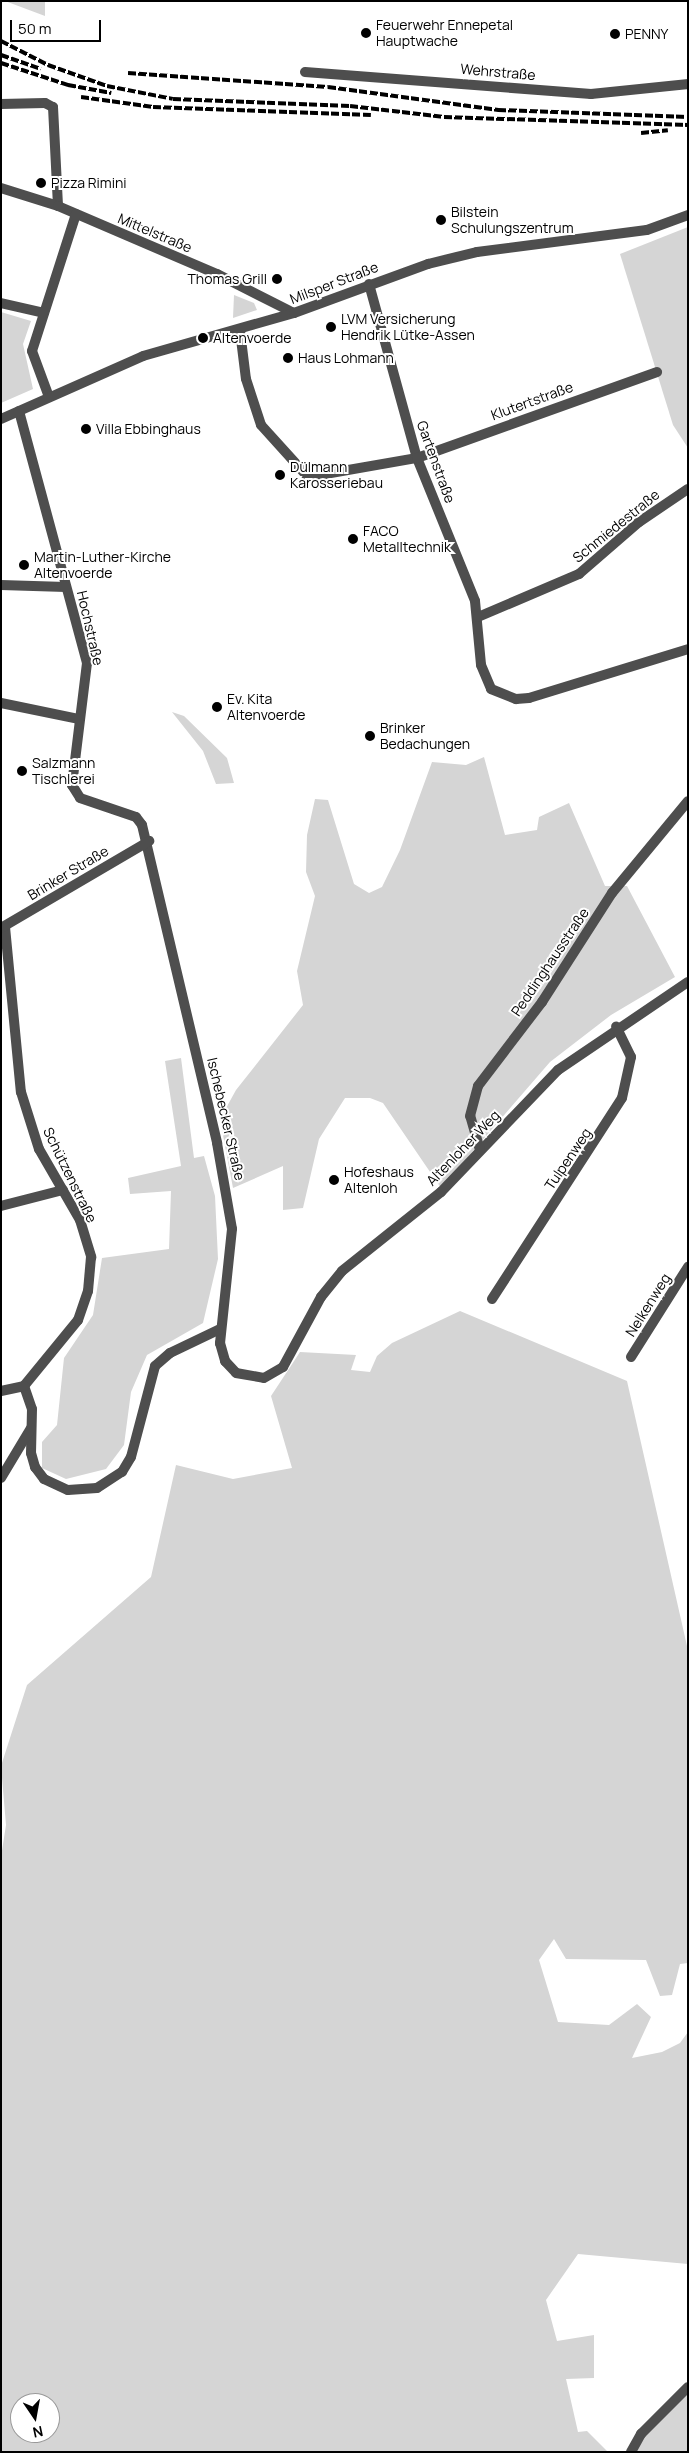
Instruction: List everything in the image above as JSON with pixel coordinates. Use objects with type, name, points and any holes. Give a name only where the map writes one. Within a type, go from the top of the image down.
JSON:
[{"type":"street","name":"Wehrstraße","points":[[305,72],[591,94],[688,84]]},
{"type":"street","points":[[1,104],[44,103],[53,107],[58,206]]},
{"type":"street","name":"Mittelstraße","points":[[1,188],[58,206],[217,274],[294,313]]},
{"type":"street","points":[[49,397],[32,351],[76,214]]},
{"type":"street","name":"Milsper Straße","points":[[1,419],[143,356],[240,331],[294,313],[369,284],[478,252],[648,230],[688,216]]},
{"type":"street","name":"Gartenstraße","points":[[369,284],[417,458],[478,617],[484,679],[504,696],[529,698],[688,649]]},
{"type":"street","points":[[1,304],[44,313]]},
{"type":"street","name":"Klutertstraße","points":[[240,331],[246,379],[261,425],[308,477],[417,458],[657,372]]},
{"type":"street","name":"Hochstraße","points":[[19,411],[87,663],[72,776],[75,792],[136,817],[148,841]]},
{"type":"street","name":"Schmiedestraße","points":[[478,617],[579,574],[639,522],[688,489]]},
{"type":"street","points":[[1,585],[66,587]]},
{"type":"street","points":[[1,703],[79,719]]},
{"type":"street","name":"Peddinghausstraße","points":[[480,1150],[470,1116],[478,1086],[542,1002],[612,893],[688,801]]},
{"type":"street","name":"Brinker Straße","points":[[3,928],[148,841]]},
{"type":"street","name":"Ischebecker Straße","points":[[148,841],[230,1204],[232,1252],[220,1329],[225,1361],[236,1373],[264,1378]]},
{"type":"street","name":"Schützenstraße","points":[[3,928],[21,1092],[39,1149],[80,1220],[91,1257],[88,1291],[78,1320],[24,1386]]},
{"type":"street","name":"Altenloher Weg","points":[[264,1378],[290,1358],[321,1297],[342,1271],[441,1192],[558,1070],[616,1026],[688,982]]},
{"type":"street","name":"Tulpenweg","points":[[492,1299],[622,1098],[631,1057],[616,1026]]},
{"type":"street","points":[[1,1206],[62,1190]]},
{"type":"street","name":"Nelkenweg","points":[[631,1357],[688,1267]]},
{"type":"street","points":[[1,1391],[24,1386],[31,1427],[31,1453],[44,1479],[81,1491],[108,1484],[131,1458],[155,1366],[170,1352],[220,1329]]},
{"type":"street","points":[[1,1478],[31,1427]]},
{"type":"street","points":[[631,2452],[641,2434],[688,2387]]},
{"type":"shaded area","points":[[5,1],[45,1],[45,16]]},
{"type":"shaded area","points":[[688,227],[688,448],[673,425],[620,254]]},
{"type":"shaded area","points":[[234,295],[254,303],[257,310],[233,318]]},
{"type":"shaded area","points":[[1,312],[31,321],[23,344],[33,389],[1,403]]},
{"type":"shaded area","points":[[172,712],[184,716],[227,758],[234,783],[216,784],[203,751]]},
{"type":"shaded area","points":[[484,757],[505,835],[537,830],[539,817],[569,803],[605,886],[627,886],[675,977],[611,1015],[550,1062],[441,1188],[383,1103],[370,1098],[345,1098],[319,1139],[303,1208],[283,1210],[283,1166],[233,1188],[220,1119],[236,1090],[303,1005],[297,971],[315,896],[306,872],[307,835],[315,799],[328,800],[354,884],[369,893],[382,887],[400,850],[432,762],[466,765]]},
{"type":"shaded area","points":[[181,1058],[194,1158],[204,1156],[215,1196],[218,1259],[203,1323],[147,1355],[131,1392],[124,1445],[106,1469],[66,1479],[42,1468],[42,1442],[57,1425],[64,1358],[93,1315],[102,1258],[169,1249],[171,1191],[130,1194],[128,1178],[181,1166],[165,1061]]},
{"type":"shaded area","points":[[460,1311],[627,1381],[687,1646],[688,1963],[680,1964],[672,1995],[660,1996],[646,1960],[566,1959],[554,1939],[539,1960],[558,2022],[609,2025],[637,2004],[651,2017],[632,2058],[662,2052],[680,2043],[688,2032],[688,2264],[578,2254],[546,2300],[557,2341],[594,2335],[594,2378],[566,2379],[578,2432],[587,2431],[608,2452],[1,2452],[1,1857],[6,1825],[1,1766],[27,1685],[151,1577],[176,1465],[233,1479],[292,1468],[271,1396],[300,1352],[356,1355],[351,1370],[370,1372],[377,1356],[392,1343]]},
{"type":"shaded area","points":[[688,2389],[688,2452],[633,2452],[642,2435]]},
{"type":"railway","points":[[1,41],[48,65],[107,86],[173,99],[350,106],[444,117],[688,125]]},
{"type":"railway","points":[[1,55],[41,69]]},
{"type":"railway","points":[[1,63],[68,85],[111,93]]},
{"type":"railway","points":[[128,73],[328,87],[498,110],[688,117]]},
{"type":"railway","points":[[81,97],[153,107],[371,115]]},
{"type":"railway","points":[[641,133],[668,130]]},
{"type":"place","name":"Feuerwehr Ennepetal Hauptwache","points":[[366,33]]},
{"type":"place","name":"PENNY","points":[[615,34]]},
{"type":"place","name":"Pizza Rimini","points":[[41,183]]},
{"type":"place","name":"Bilstein Schulungszentrum","points":[[441,220]]},
{"type":"place","name":"Thomas Grill","points":[[277,279]]},
{"type":"place","name":"LVM Versicherung Hendrik Lütke-Assen","points":[[331,327]]},
{"type":"place","name":"Altenvoerde","points":[[203,338]]},
{"type":"place","name":"Haus Lohmann","points":[[288,358]]},
{"type":"place","name":"Villa Ebbinghaus","points":[[86,429]]},
{"type":"place","name":"Dülmann Karosseriebau","points":[[280,475]]},
{"type":"place","name":"FACO Metalltechnik","points":[[353,539]]},
{"type":"place","name":"Martin-Luther-Kirche Altenvoerde","points":[[24,565]]},
{"type":"place","name":"Ev. Kita Altenvoerde","points":[[217,707]]},
{"type":"place","name":"Brinker Bedachungen","points":[[370,736]]},
{"type":"place","name":"Salzmann Tischlerei","points":[[22,771]]},
{"type":"place","name":"Hofeshaus Altenloh","points":[[334,1180]]}]
